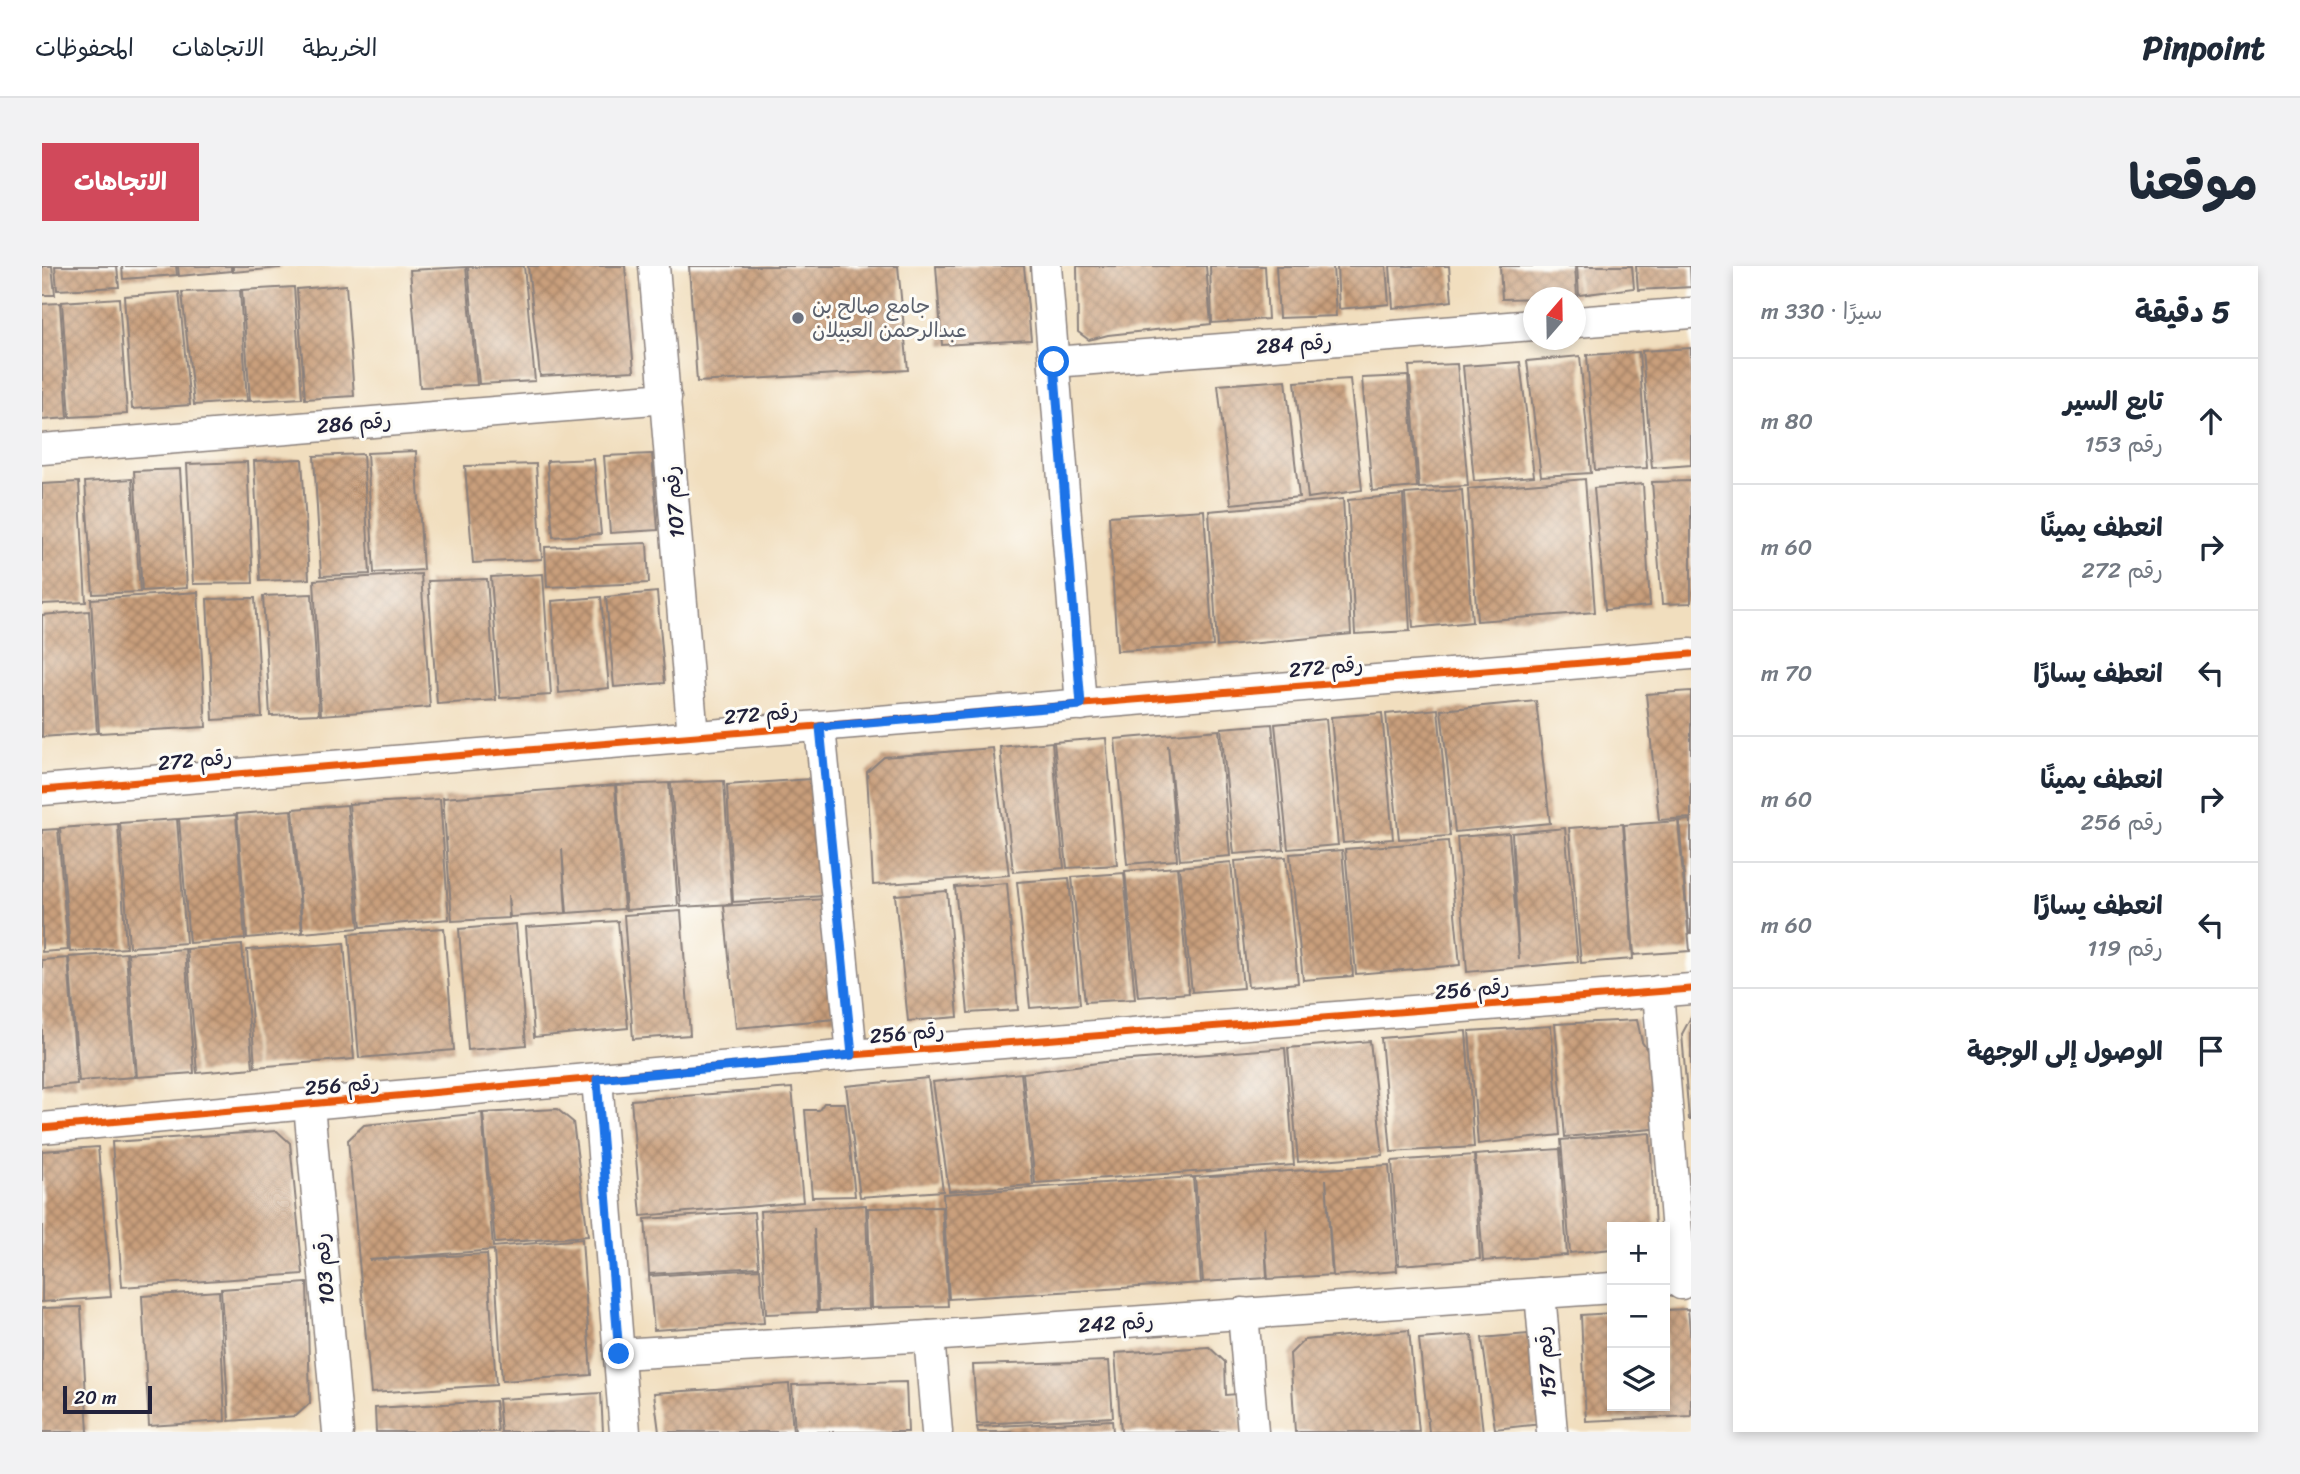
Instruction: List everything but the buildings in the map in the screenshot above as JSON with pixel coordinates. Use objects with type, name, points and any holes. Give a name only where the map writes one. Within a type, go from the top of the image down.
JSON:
[{"type":"street","name":"رقم 107","points":[[654,266],[693,737]]},
{"type":"street","points":[[1046,266],[1081,705]]},
{"type":"street","points":[[1586,321],[1691,313]]},
{"type":"street","name":"رقم 284","points":[[1054,362],[1523,326]]},
{"type":"street","name":"رقم 286","points":[[42,449],[666,398]]},
{"type":"street","name":"رقم 272","points":[[42,790],[1691,654]]},
{"type":"street","points":[[820,727],[852,1055]]},
{"type":"street","name":"رقم 256","points":[[42,1128],[852,1055],[1691,989]]},
{"type":"street","points":[[1658,992],[1679,1284]]},
{"type":"street","points":[[597,1079],[625,1432]]},
{"type":"street","name":"رقم 103","points":[[309,1105],[338,1432]]},
{"type":"street","name":"رقم 242","points":[[619,1354],[929,1336],[1607,1288]]},
{"type":"street","name":"رقم 157","points":[[1540,1293],[1552,1432]]},
{"type":"street","points":[[1242,1313],[1253,1432]]},
{"type":"street","points":[[929,1336],[937,1432]]},
{"type":"cycle path","points":[[42,790],[1691,654]]},
{"type":"cycle path","points":[[42,1128],[852,1055],[1691,989]]},
{"type":"place","name":"جامع صالح بن عبدالرحمن العبيلان","points":[[798,318]]},
{"type":"route","points":[[619,1354],[597,1079],[852,1055],[820,727],[1081,705],[1054,362]]}]
